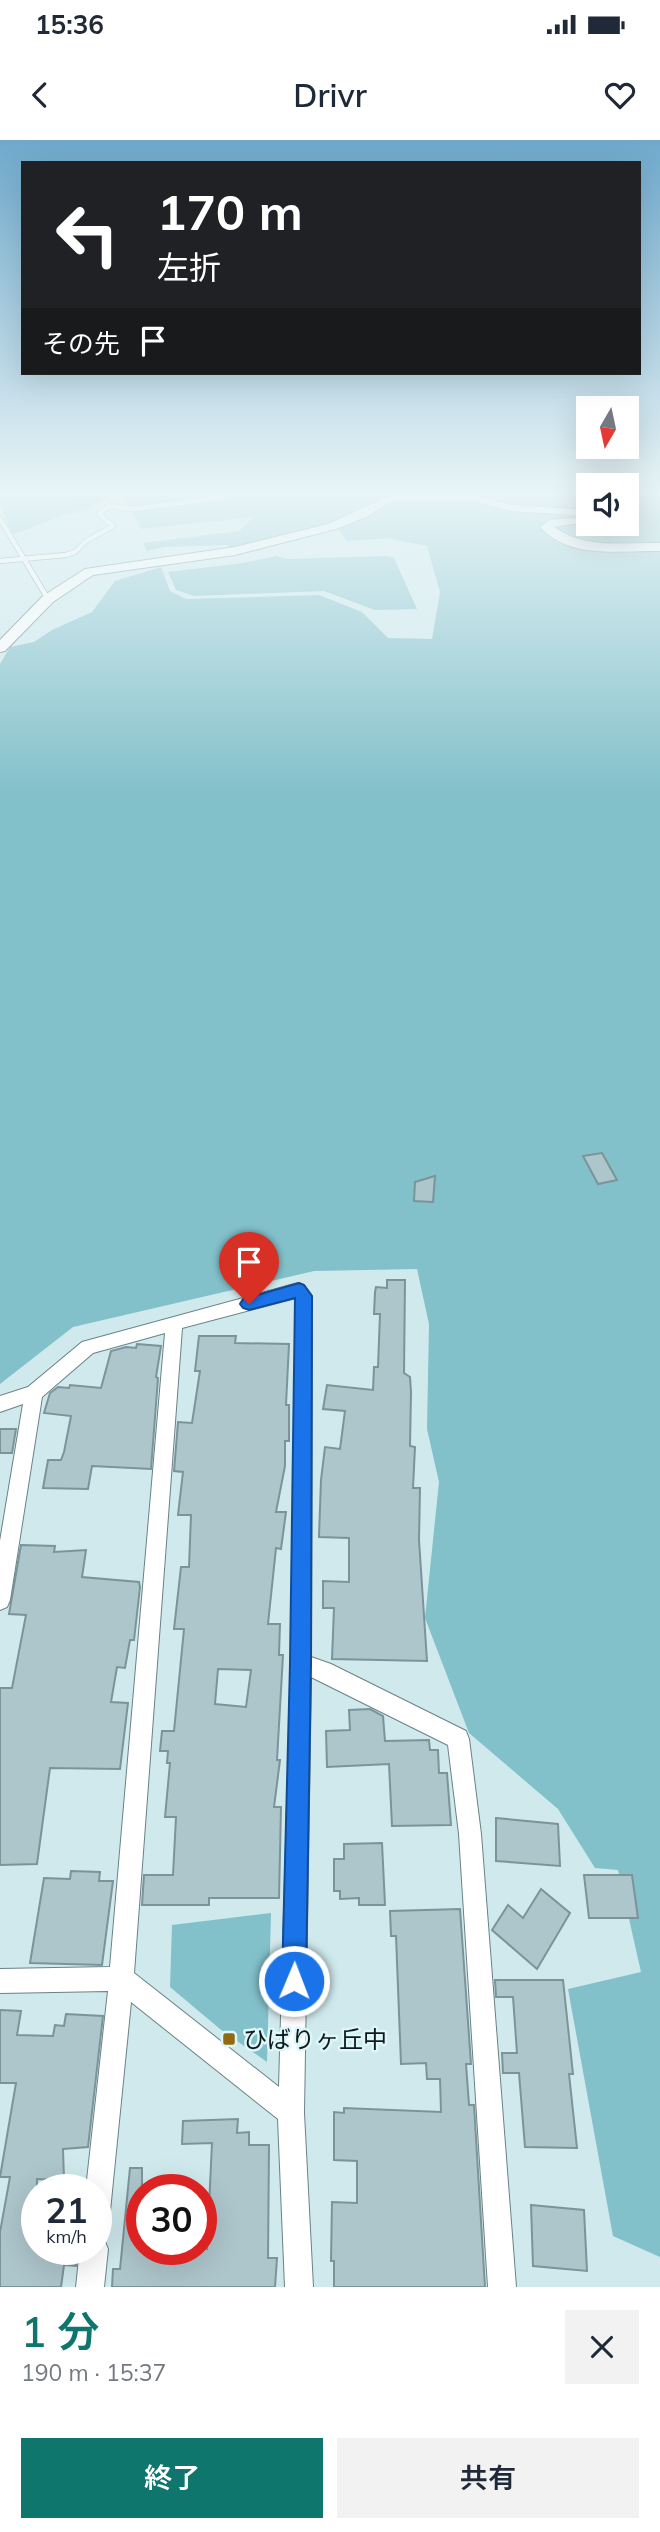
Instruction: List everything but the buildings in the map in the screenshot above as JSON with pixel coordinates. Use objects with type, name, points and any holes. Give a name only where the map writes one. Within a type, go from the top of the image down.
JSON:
[{"type":"main road","points":[[0,648],[55,594]]},
{"type":"street","points":[[0,1404],[34,1393],[88,1348],[299,1290],[304,1296],[301,1664],[291,2113],[299,2287]]},
{"type":"street","points":[[101,2174],[121,1979],[174,1324]]},
{"type":"street","points":[[0,1600],[34,1393]]},
{"type":"street","points":[[301,1664],[324,1671],[458,1739],[470,1835],[502,2287]]},
{"type":"street","points":[[0,1981],[121,1979],[291,2113]]},
{"type":"street","points":[[90,2287],[92,2265]]},
{"type":"lane","points":[[45,594],[48,599]]},
{"type":"shaded area","points":[[105,594],[176,594],[186,599],[319,595],[362,612],[388,638],[432,639],[440,594],[660,594],[660,2257],[613,2236],[568,1989],[641,1972],[618,1870],[595,1868],[558,1809],[469,1733],[425,1618],[439,1482],[427,1429],[429,1324],[417,1269],[314,1271],[73,1327],[0,1384],[0,664],[10,647],[34,642],[52,630],[92,612]]},
{"type":"shaded area","points":[[189,594],[241,594],[194,596]]},
{"type":"shaded area","points":[[333,594],[410,594],[417,609],[375,610]]},
{"type":"shaded area","points":[[271,1913],[267,2062],[220,2029],[170,1987],[172,1925]]},
{"type":"place","name":"ひばりヶ丘中","points":[[229,2039]]},
{"type":"route","points":[[249,1304],[299,1290],[304,1296],[301,1664],[294,1981]]}]
